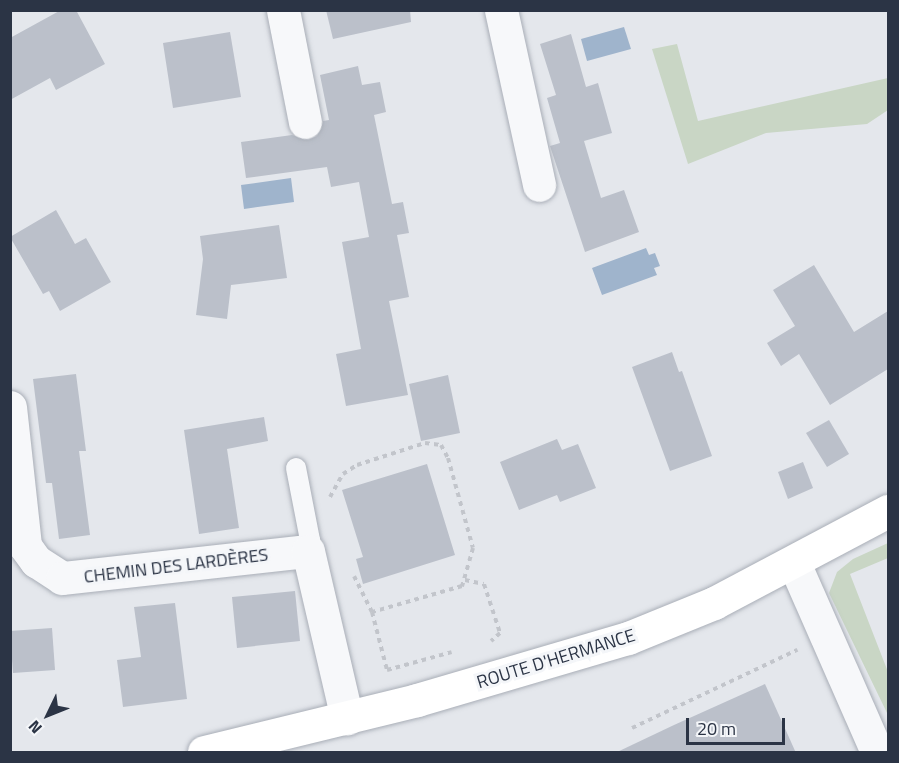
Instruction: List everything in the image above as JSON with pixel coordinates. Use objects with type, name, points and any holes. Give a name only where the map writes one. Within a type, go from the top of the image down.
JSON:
[{"type":"main road","name":"ROUTE D'HERMANCE","points":[[204,753],[347,719],[628,638],[714,603],[794,563],[888,511]]},
{"type":"street","points":[[283,10],[305,122]]},
{"type":"street","points":[[501,10],[539,185]]},
{"type":"street","name":"CHEMIN DES LARDÈRES","points":[[10,407],[25,546],[41,566],[62,578],[308,551]]},
{"type":"street","points":[[308,551],[347,719]]},
{"type":"street","points":[[794,563],[878,753]]},
{"type":"lane","points":[[296,468],[310,540],[308,551]]},
{"type":"path","points":[[325,505],[349,469],[426,443],[441,445],[448,458],[473,548],[465,580],[462,586],[372,612]]},
{"type":"path","points":[[354,576],[372,612],[387,670],[462,649]]},
{"type":"path","points":[[465,580],[484,584],[500,633],[495,640],[484,643]]},
{"type":"path","points":[[632,728],[796,650]]},
{"type":"green space","points":[[677,44],[698,121],[888,78],[888,110],[867,124],[766,133],[688,164],[652,49]]},
{"type":"green space","points":[[888,543],[888,558],[850,574],[888,672],[888,715],[829,593],[837,572],[853,559]]},
{"type":"water","points":[[624,27],[631,49],[587,61],[581,39]]},
{"type":"water","points":[[291,178],[294,202],[244,209],[241,185]]},
{"type":"water","points":[[646,248],[649,255],[655,253],[660,266],[654,268],[657,275],[602,295],[592,268]]},
{"type":"building","points":[[61,10],[76,10],[105,64],[56,90],[50,78],[10,100],[10,38]]},
{"type":"building","points":[[326,10],[410,10],[411,22],[333,39]]},
{"type":"building","points":[[230,32],[241,97],[173,108],[163,43]]},
{"type":"building","points":[[571,34],[586,87],[598,83],[612,133],[584,141],[601,198],[624,190],[639,232],[585,252],[550,146],[560,143],[547,98],[556,95],[540,44]]},
{"type":"building","points":[[358,66],[362,85],[380,82],[386,112],[374,115],[392,204],[403,202],[409,233],[397,235],[409,297],[389,301],[408,395],[346,406],[336,354],[361,349],[342,242],[369,237],[359,182],[331,187],[327,167],[246,178],[241,142],[292,135],[308,140],[317,136],[323,121],[329,120],[320,75]]},
{"type":"building","points":[[56,210],[75,244],[86,238],[111,282],[60,311],[49,291],[43,294],[10,237]]},
{"type":"building","points":[[279,225],[287,278],[231,285],[227,319],[196,315],[203,259],[200,236]]},
{"type":"building","points":[[814,265],[854,332],[888,311],[888,369],[830,405],[799,354],[781,366],[767,343],[795,326],[773,290]]},
{"type":"building","points":[[672,352],[679,372],[682,371],[712,456],[670,471],[632,367]]},
{"type":"building","points":[[76,374],[86,451],[79,451],[90,535],[59,539],[52,483],[46,483],[33,379]]},
{"type":"building","points":[[448,375],[460,433],[421,441],[409,384]]},
{"type":"building","points":[[264,417],[268,441],[227,449],[239,528],[199,534],[184,430]]},
{"type":"building","points":[[829,420],[849,454],[827,467],[806,433]]},
{"type":"building","points":[[557,439],[562,450],[578,444],[596,488],[560,502],[557,495],[519,510],[500,462]]},
{"type":"building","points":[[803,462],[813,488],[788,499],[778,472]]},
{"type":"building","points":[[427,464],[455,555],[363,584],[356,559],[363,557],[342,490]]},
{"type":"building","points":[[295,591],[300,641],[237,648],[232,597]]},
{"type":"building","points":[[175,603],[187,699],[123,707],[117,660],[141,657],[134,607]]},
{"type":"building","points":[[52,628],[55,670],[13,673],[10,631]]},
{"type":"building","points":[[765,684],[796,753],[615,753],[674,725]]}]
